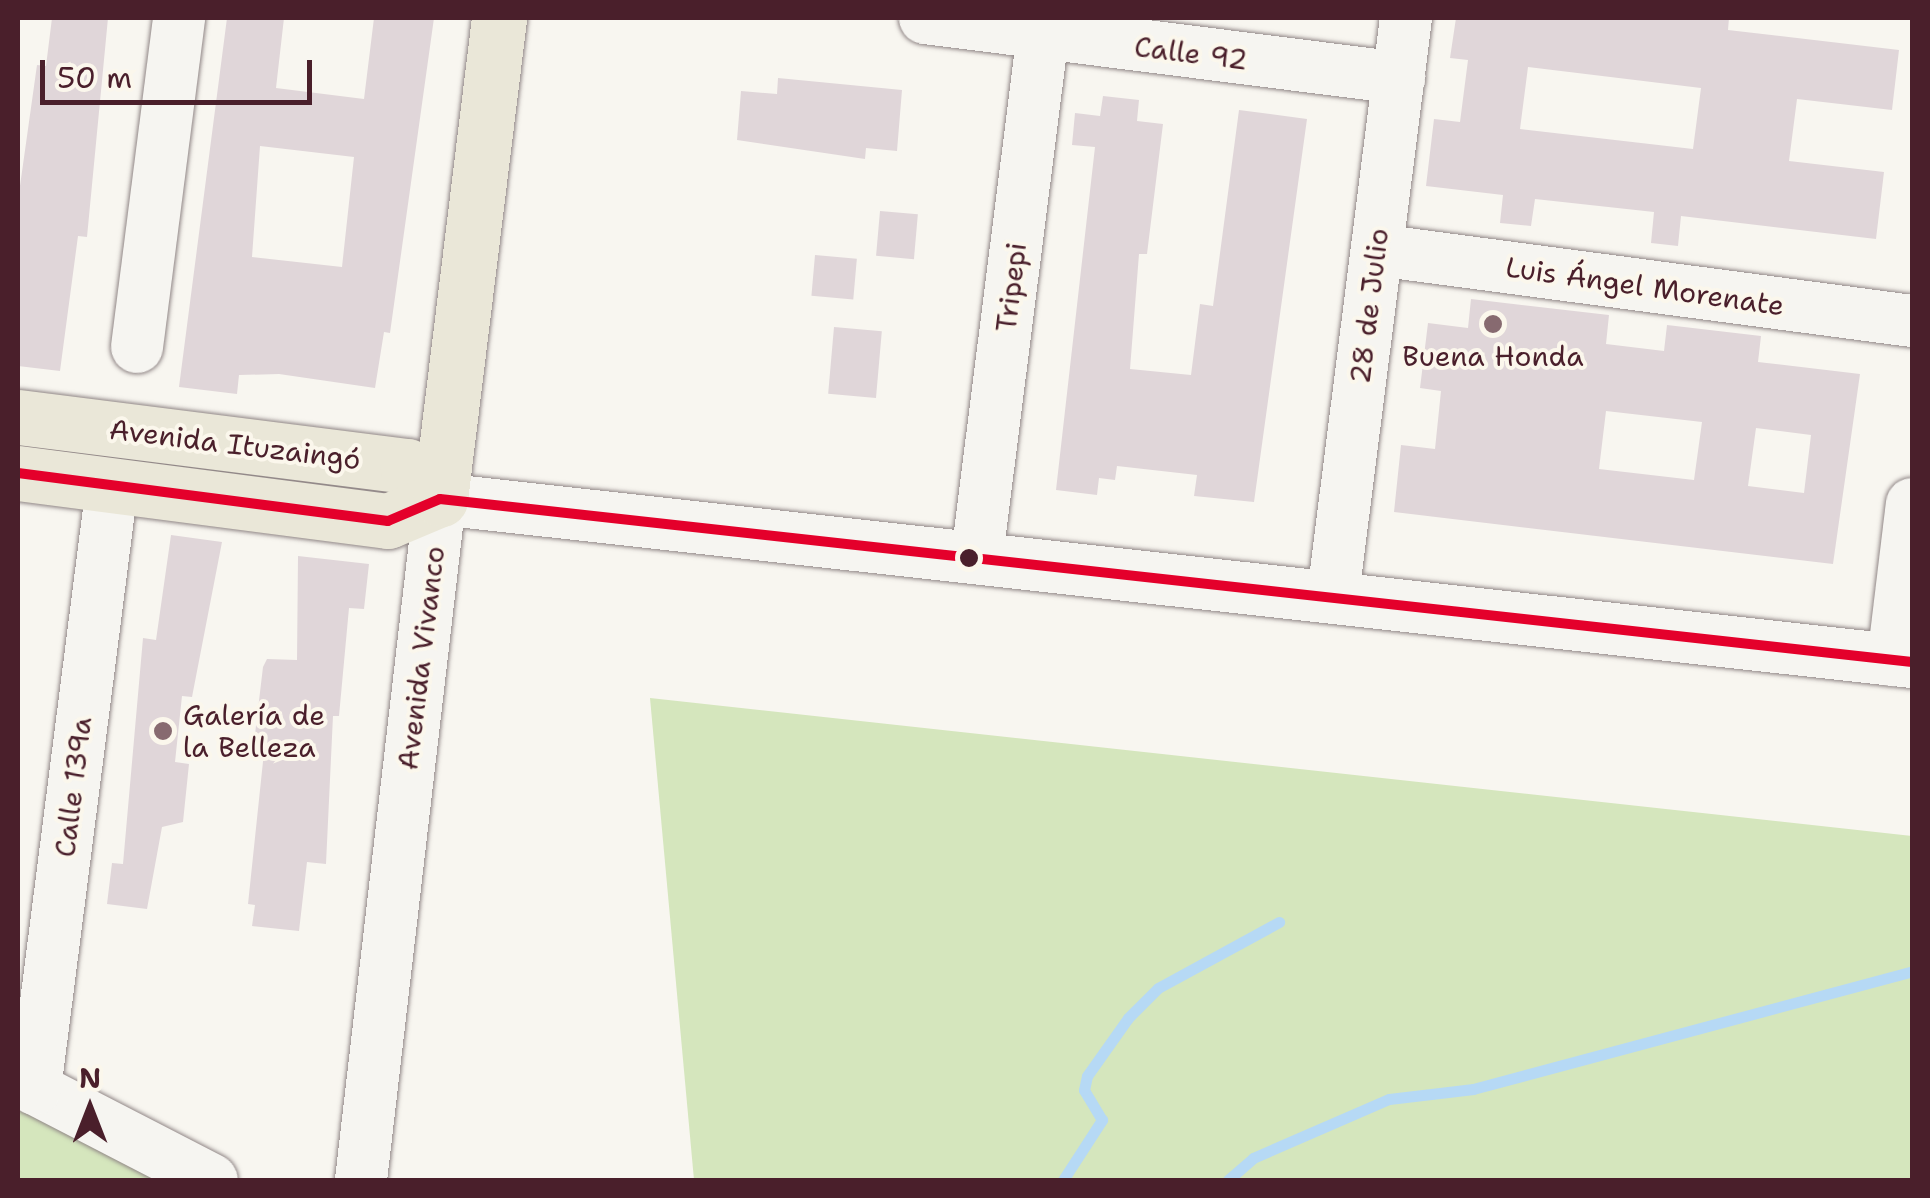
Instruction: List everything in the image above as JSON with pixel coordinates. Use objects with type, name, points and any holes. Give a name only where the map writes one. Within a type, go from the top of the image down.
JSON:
[{"type":"main road","name":"Avenida Vivanco","points":[[440,499],[499,18]]},
{"type":"main road","name":"Avenida Ituzaingó","points":[[18,417],[407,466],[440,499],[388,521],[18,474]]},
{"type":"street","points":[[137,347],[180,18]]},
{"type":"street","name":"Calle 92","points":[[925,18],[1044,26],[1399,78]]},
{"type":"street","name":"28 de Julio","points":[[1333,595],[1406,18]]},
{"type":"street","name":"Tripepi","points":[[977,556],[1044,26]]},
{"type":"street","name":"Luis Ángel Morenate","points":[[1376,250],[1912,321]]},
{"type":"street","name":"Calle 139a","points":[[26,1084],[112,486]]},
{"type":"street","name":"Avenida Ituzaingó","points":[[440,499],[1903,661]]},
{"type":"street","name":"Avenida Vivanco","points":[[360,1180],[440,499]]},
{"type":"street","points":[[1903,661],[1912,504]]},
{"type":"street","points":[[26,1084],[212,1180]]},
{"type":"green space","points":[[650,698],[1912,836],[1912,1180],[694,1180]]},
{"type":"green space","points":[[18,1099],[181,1180],[18,1180]]},
{"type":"building","points":[[52,18],[108,18],[87,237],[78,236],[60,371],[18,366],[18,200],[37,65],[46,66]]},
{"type":"building","points":[[227,18],[284,18],[276,88],[364,99],[374,18],[434,18],[390,333],[384,332],[375,388],[279,374],[239,375],[237,394],[179,387]],"holes":[[[260,146],[354,157],[342,267],[252,257]]]},
{"type":"building","points":[[1456,18],[1729,18],[1728,30],[1899,50],[1892,110],[1797,99],[1789,161],[1884,172],[1876,239],[1681,216],[1678,246],[1651,243],[1654,212],[1535,199],[1531,226],[1500,223],[1503,195],[1426,186],[1434,119],[1460,122],[1468,60],[1450,58]],"holes":[[[1528,67],[1701,88],[1693,149],[1520,129]]]},
{"type":"building","points":[[778,78],[902,90],[897,151],[866,148],[865,159],[737,140],[741,91],[777,94]]},
{"type":"building","points":[[1103,96],[1139,100],[1137,121],[1163,124],[1147,254],[1139,254],[1130,369],[1191,375],[1200,304],[1213,306],[1239,110],[1307,119],[1254,502],[1194,496],[1197,475],[1117,466],[1115,480],[1099,478],[1097,495],[1056,490],[1095,147],[1072,145],[1075,113],[1100,116]]},
{"type":"building","points":[[880,211],[918,214],[914,259],[876,256]]},
{"type":"building","points":[[815,255],[857,259],[853,300],[811,296]]},
{"type":"building","points":[[1471,299],[1609,315],[1606,344],[1664,351],[1667,325],[1761,336],[1758,362],[1860,374],[1833,564],[1394,512],[1401,445],[1435,449],[1441,391],[1420,388],[1428,323],[1468,328]],"holes":[[[1606,411],[1702,422],[1694,480],[1599,469]],[[1756,428],[1811,435],[1804,493],[1748,486]]]},
{"type":"building","points":[[834,327],[882,331],[876,398],[828,394]]},
{"type":"building","points":[[171,535],[222,542],[192,697],[182,696],[175,762],[189,764],[183,822],[162,827],[147,909],[107,904],[112,863],[123,864],[143,638],[156,640]]},
{"type":"building","points":[[298,556],[369,564],[364,609],[349,608],[339,716],[333,716],[326,864],[307,862],[299,931],[252,926],[255,905],[248,904],[264,752],[253,751],[263,667],[267,659],[297,660]]},
{"type":"waterway","points":[[1063,1180],[1102,1120],[1084,1090],[1087,1076],[1128,1018],[1158,988],[1279,922]]},
{"type":"waterway","points":[[1228,1180],[1253,1158],[1389,1099],[1473,1089],[1912,971]]},
{"type":"transit line","points":[[18,473],[388,521],[440,499],[1912,662]]},
{"type":"place","name":"Buena Honda","points":[[1493,324]]},
{"type":"place","name":"Galería de la Belleza","points":[[163,731]]}]
